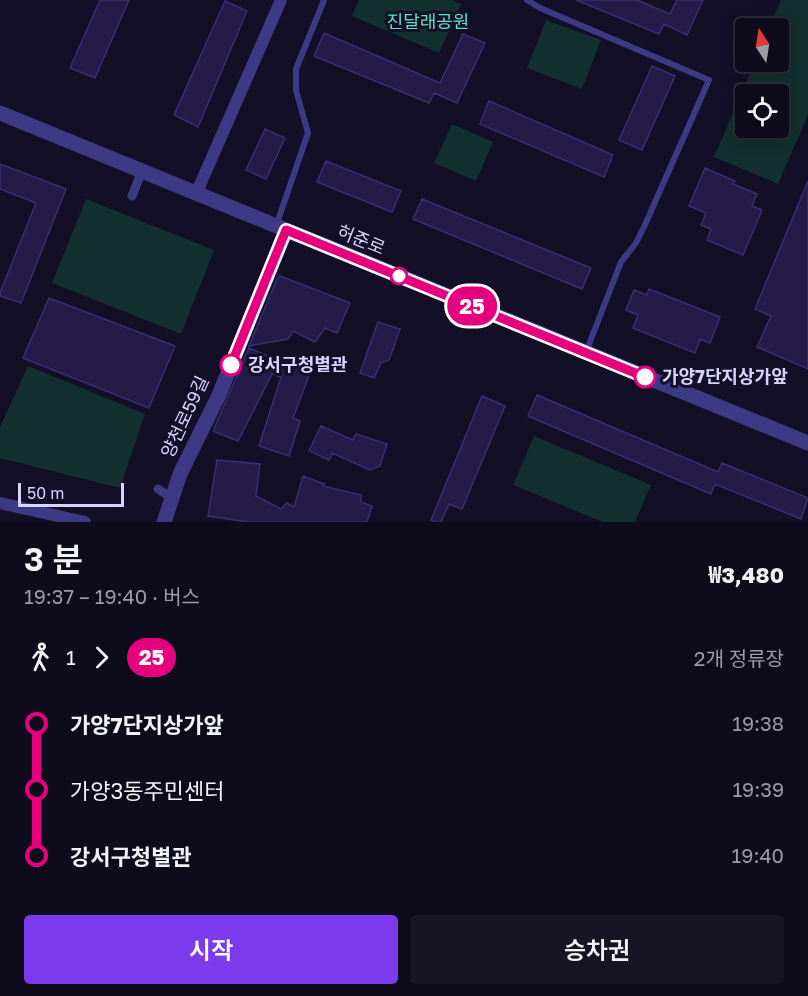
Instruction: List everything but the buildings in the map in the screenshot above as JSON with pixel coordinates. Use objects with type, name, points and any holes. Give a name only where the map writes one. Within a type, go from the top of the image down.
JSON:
[{"type":"street","points":[[196,194],[281,0]]},
{"type":"street","name":"허준로","points":[[0,113],[808,443]]},
{"type":"street","points":[[132,196],[142,171]]},
{"type":"street","name":"양천로59길","points":[[164,522],[180,474],[219,395],[281,228]]},
{"type":"street","points":[[158,489],[172,498]]},
{"type":"street","points":[[0,503],[85,522]]},
{"type":"lane","points":[[281,228],[308,133],[296,90],[296,69],[324,0]]},
{"type":"lane","points":[[527,0],[540,8],[709,80],[644,227],[636,243],[621,262],[586,353]]},
{"type":"green space","name":"진달래공원","points":[[359,0],[452,0],[461,4],[439,53],[352,16]]},
{"type":"green space","points":[[781,0],[808,0],[808,115],[778,184],[714,157],[735,108],[735,138],[789,138],[789,84],[746,84],[751,72],[789,72],[789,18],[773,18]]},
{"type":"green space","points":[[546,20],[601,40],[582,89],[527,68]]},
{"type":"green space","points":[[452,124],[493,142],[476,181],[434,163]]},
{"type":"green space","points":[[86,199],[214,250],[181,334],[52,283]]},
{"type":"green space","points":[[28,366],[145,414],[120,488],[0,458],[0,427]]},
{"type":"green space","points":[[534,436],[651,485],[635,522],[603,522],[513,485]]},
{"type":"bus line","name":"25","points":[[231,365],[286,230],[645,377]]},
{"type":"place","name":"강서구청별관","points":[[231,365]]},
{"type":"place","name":"가양7단지상가앞","points":[[645,377]]}]
